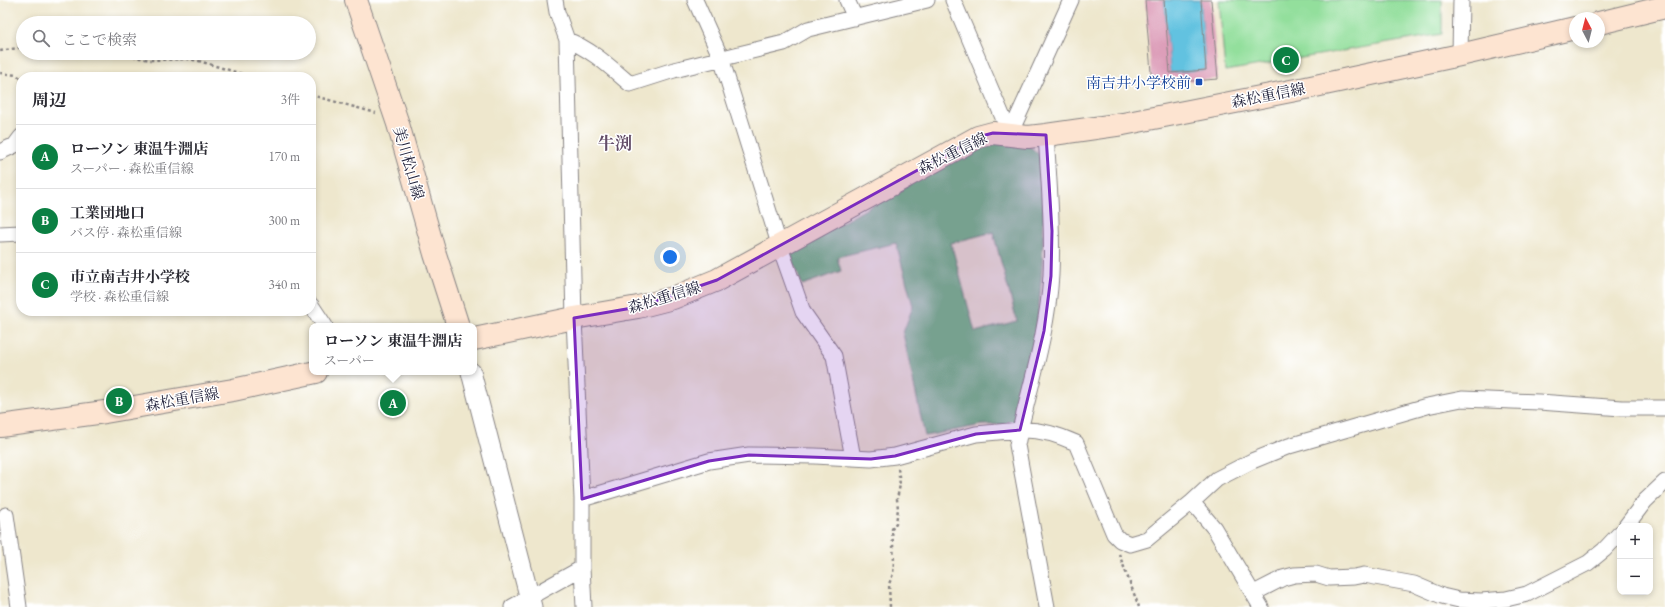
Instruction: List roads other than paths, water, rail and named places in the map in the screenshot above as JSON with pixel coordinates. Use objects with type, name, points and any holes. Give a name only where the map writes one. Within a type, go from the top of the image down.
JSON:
[{"type":"main road","name":"美川松山線","points":[[356,0],[395,116],[457,323]]},
{"type":"main road","points":[[1605,22],[1665,7]]},
{"type":"main road","name":"森松重信線","points":[[477,338],[574,318],[638,307],[673,298],[717,280],[780,247],[978,137],[993,133],[1028,136],[1046,135],[1131,122],[1306,88],[1460,55],[1569,29]]},
{"type":"main road","name":"森松重信線","points":[[0,426],[105,412],[233,390],[309,374]]},
{"type":"street","points":[[555,0],[557,12],[567,40],[574,318],[582,499],[582,568],[584,607]]},
{"type":"street","points":[[695,0],[721,58],[780,247],[803,312],[834,356],[853,458]]},
{"type":"street","points":[[848,0],[855,18]]},
{"type":"street","points":[[567,40],[579,44],[600,58],[630,84],[721,58],[784,43],[808,30],[927,0]]},
{"type":"street","points":[[953,0],[1010,134]]},
{"type":"street","points":[[1010,134],[1071,0]]},
{"type":"street","points":[[1460,55],[1461,0]]},
{"type":"street","points":[[1046,135],[1052,231],[1051,276],[1044,331],[1017,445],[1047,607]]},
{"type":"street","points":[[0,152],[16,144]]},
{"type":"street","points":[[0,234],[16,233]]},
{"type":"street","points":[[316,312],[323,323]]},
{"type":"street","points":[[472,375],[530,602]]},
{"type":"street","points":[[582,499],[709,462],[749,455],[871,459],[895,456],[976,434],[1029,430],[1061,436],[1076,443],[1114,534],[1120,540],[1130,544],[1147,539],[1217,479],[1252,461],[1289,446],[1427,406],[1462,399],[1539,402],[1622,408],[1665,408]]},
{"type":"street","points":[[1628,523],[1645,502],[1665,482]]},
{"type":"street","points":[[1192,502],[1214,528],[1261,607]]},
{"type":"street","points":[[6,514],[19,607]]},
{"type":"street","points":[[1254,593],[1283,578],[1294,575],[1316,574],[1330,578],[1364,575],[1414,584],[1442,596],[1459,600],[1481,601],[1506,599],[1527,594],[1588,563],[1604,550],[1617,536]]},
{"type":"street","points":[[512,607],[530,602],[582,568]]},
{"type":"water","points":[[1164,0],[1201,0],[1206,70],[1170,73]]},
{"type":"place","name":"市立南吉井小学校","points":[[1286,60]]},
{"type":"place","name":"南吉井小学校前","points":[[1199,82]]},
{"type":"place","name":"工業団地口","points":[[119,401]]},
{"type":"place","name":"ローソン 東温牛淵店","points":[[393,403]]},
{"type":"district","name":"牛渕","points":[[615,143]]}]
